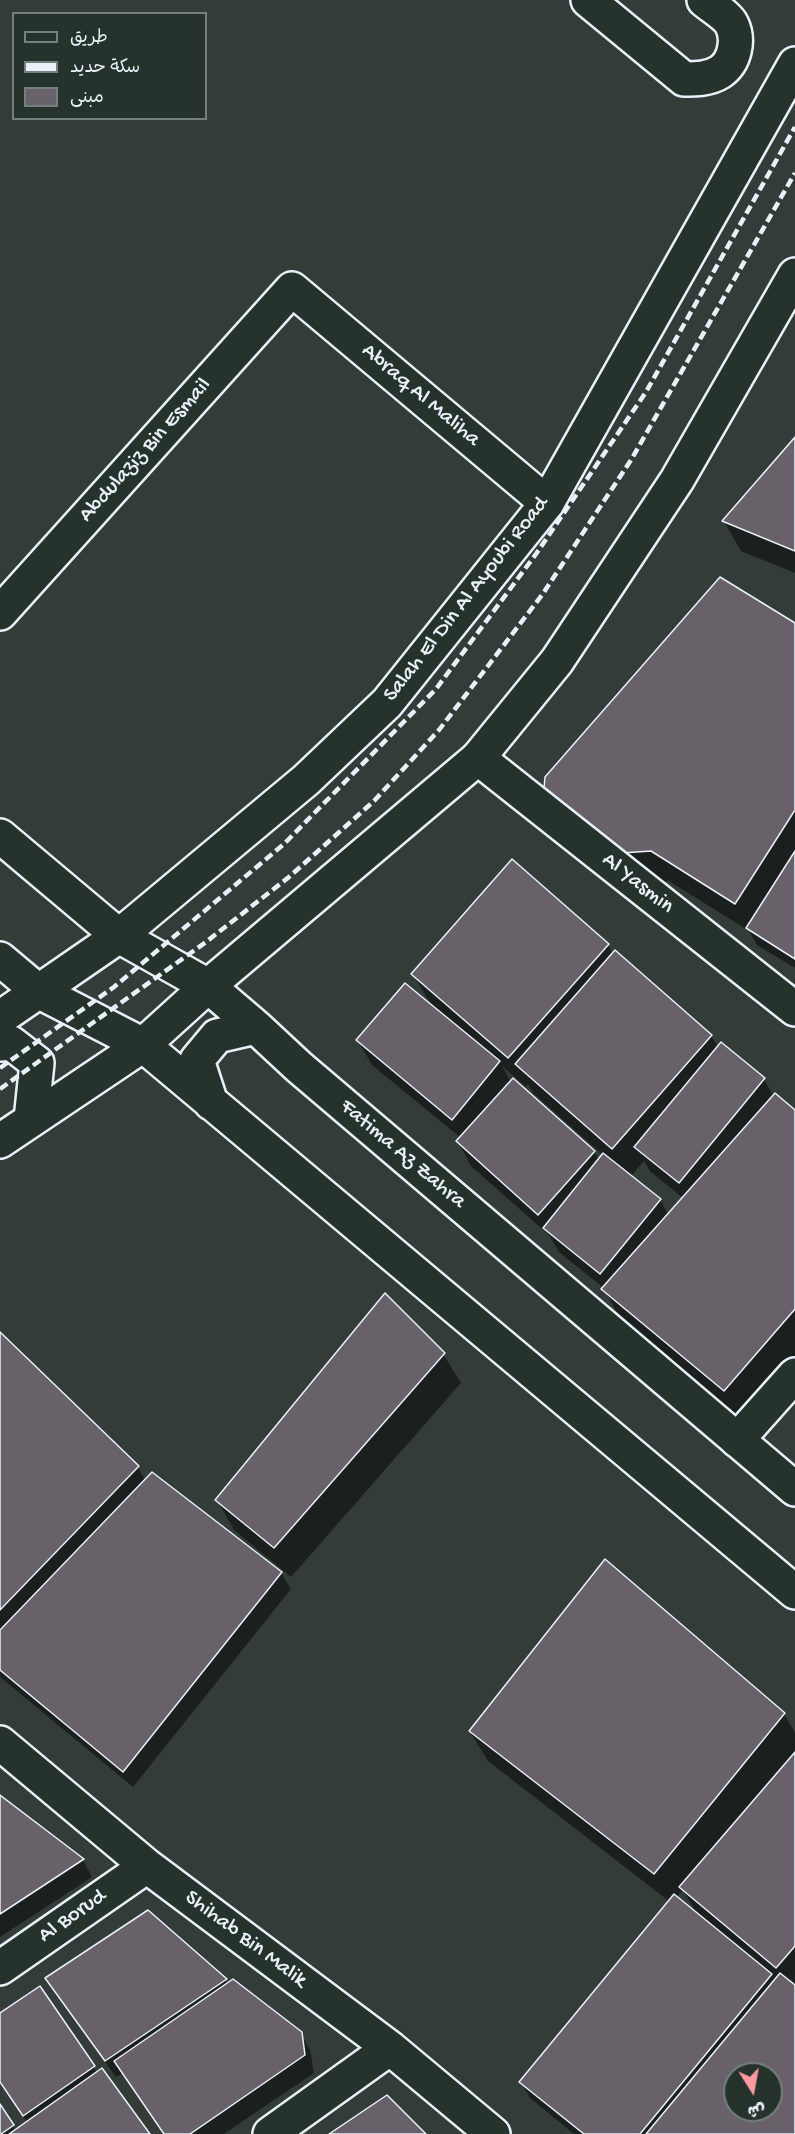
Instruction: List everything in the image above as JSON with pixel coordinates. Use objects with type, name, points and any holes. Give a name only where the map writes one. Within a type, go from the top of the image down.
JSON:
[{"type":"main road","points":[[588,0],[684,78],[701,79],[720,72],[732,57],[736,42],[731,23],[704,0]]},
{"type":"main road","name":"Salah El Din Al Ayoubi Road","points":[[0,1018],[119,936],[306,780],[387,703],[547,503],[795,64]]},
{"type":"main road","points":[[0,1141],[143,1046],[208,986],[478,758],[557,661],[677,480],[795,275]]},
{"type":"main road","name":"Abraq Al Maliha","points":[[292,290],[547,503]]},
{"type":"main road","name":"Abdulaziz Bin Esmail","points":[[0,613],[292,290]]},
{"type":"main road","name":"Al Yasmin","points":[[478,758],[795,1009]]},
{"type":"main road","name":"Fatima Az Zahra","points":[[0,836],[119,936],[208,986],[317,1083],[795,1490]]},
{"type":"main road","points":[[0,959],[38,992],[143,1046],[795,1592]]},
{"type":"main road","points":[[212,1103],[197,1060],[217,1036],[256,1027]]},
{"type":"main road","points":[[0,1044],[11,1043],[37,1062],[31,1120]]},
{"type":"main road","points":[[736,1440],[795,1375]]},
{"type":"main road","name":"Shihab Bin Malik","points":[[0,1743],[147,1866],[390,2048],[492,2134]]},
{"type":"main road","name":"Al Borud","points":[[0,1968],[147,1866]]},
{"type":"main road","points":[[270,2134],[390,2048]]},
{"type":"building","points":[[795,437],[795,551],[722,521]]},
{"type":"building","points":[[720,577],[795,623],[795,810],[735,904],[651,851],[622,853],[543,799],[545,777]]},
{"type":"building","points":[[795,851],[795,959],[746,928]]},
{"type":"building","points":[[512,859],[609,944],[508,1058],[411,974]]},
{"type":"building","points":[[615,950],[712,1035],[612,1149],[515,1064]]},
{"type":"building","points":[[405,983],[500,1061],[452,1120],[356,1040]]},
{"type":"building","points":[[721,1042],[765,1078],[679,1183],[634,1147]]},
{"type":"building","points":[[513,1078],[595,1151],[538,1215],[456,1141]]},
{"type":"building","points":[[775,1093],[795,1110],[795,1309],[724,1391],[601,1289]]},
{"type":"building","points":[[603,1153],[661,1199],[600,1274],[543,1228]]},
{"type":"building","points":[[385,1293],[445,1353],[274,1548],[215,1500]]},
{"type":"building","points":[[0,1332],[139,1466],[0,1610]]},
{"type":"building","points":[[152,1472],[282,1572],[123,1772],[0,1670],[0,1630]]},
{"type":"building","points":[[605,1559],[785,1713],[654,1874],[469,1731]]},
{"type":"building","points":[[795,1752],[795,1946],[776,1968],[679,1887]]},
{"type":"building","points":[[0,1795],[84,1859],[0,1914]]},
{"type":"building","points":[[674,1894],[772,1974],[640,2134],[584,2134],[519,2082]]},
{"type":"building","points":[[148,1910],[227,1979],[105,2061],[45,1978]]},
{"type":"building","points":[[780,1973],[795,1985],[795,2134],[646,2134]]},
{"type":"building","points":[[233,1979],[302,2032],[305,2055],[190,2134],[164,2134],[114,2061]]},
{"type":"building","points":[[40,1986],[95,2066],[23,2116],[0,2082],[0,2013]]},
{"type":"building","points":[[102,2068],[150,2134],[9,2134]]},
{"type":"building","points":[[387,2095],[426,2134],[329,2134]]},
{"type":"building","points":[[0,2104],[14,2125],[1,2134],[0,2134]]},
{"type":"railway","points":[[0,1068],[114,987],[284,844],[436,689],[536,554],[646,392],[795,127]]},
{"type":"railway","points":[[0,1089],[206,942],[289,877],[374,801],[439,730],[542,595],[631,460],[795,173]]}]
